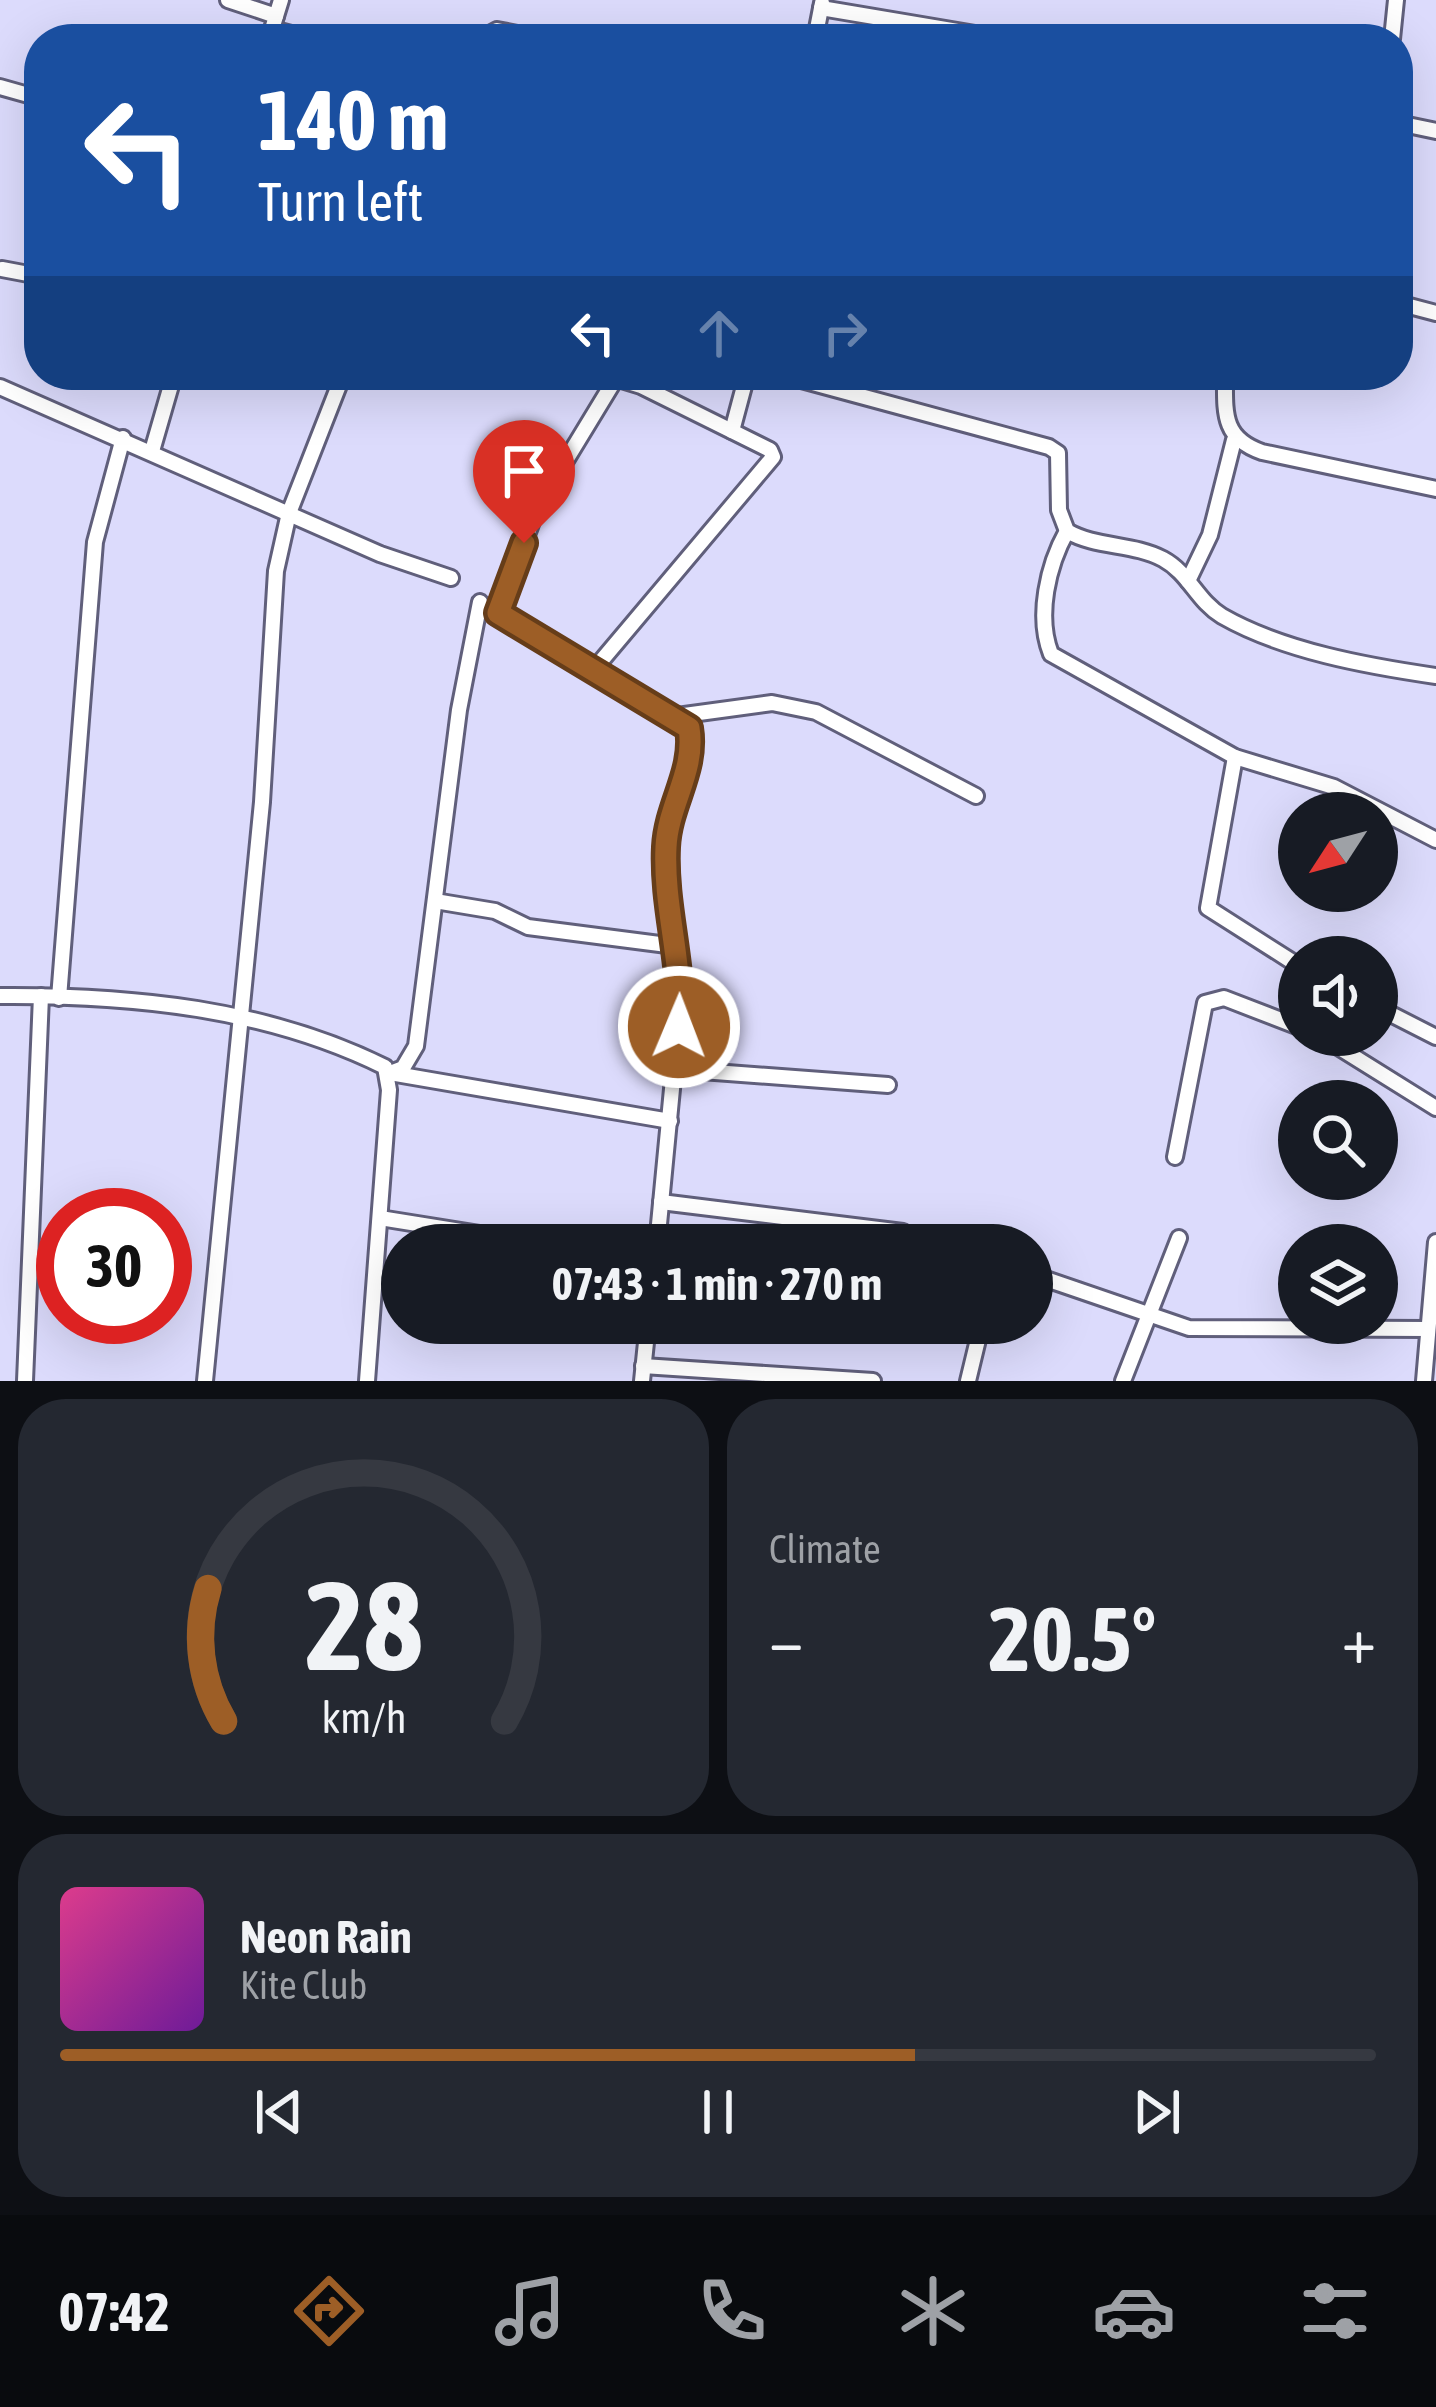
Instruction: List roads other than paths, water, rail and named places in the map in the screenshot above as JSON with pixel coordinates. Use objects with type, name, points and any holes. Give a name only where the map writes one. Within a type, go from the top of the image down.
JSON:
[{"type":"street","points":[[228,0],[266,24]]},
{"type":"street","points":[[822,4],[927,24]]},
{"type":"street","points":[[0,387],[380,554],[451,578]]},
{"type":"street","points":[[152,451],[170,390]]},
{"type":"street","points":[[206,1381],[262,802],[275,572],[289,513],[337,390]]},
{"type":"street","points":[[603,390],[537,508],[498,613],[591,673],[677,716],[689,728],[692,754],[666,847],[682,985],[659,1224]]},
{"type":"street","points":[[591,673],[719,518],[772,462],[770,450],[639,390]]},
{"type":"street","points":[[732,431],[743,390]]},
{"type":"street","points":[[838,390],[1049,447],[1058,453],[1059,510],[1066,531],[1084,541],[1160,557],[1219,614],[1249,629],[1436,676]]},
{"type":"street","points":[[1226,390],[1227,427],[1234,440],[1262,452],[1436,488]]},
{"type":"street","points":[[59,998],[95,542],[123,438]]},
{"type":"street","points":[[1188,581],[1210,535],[1234,440]]},
{"type":"street","points":[[1066,531],[1049,563],[1045,639],[1051,654],[1235,757],[1334,788],[1436,840]]},
{"type":"street","points":[[389,1073],[403,1068],[416,1046],[459,710],[480,602]]},
{"type":"street","points":[[677,716],[772,704],[815,712],[976,796]]},
{"type":"street","points":[[1235,757],[1206,898],[1208,908],[1278,953]]},
{"type":"street","points":[[435,901],[495,910],[528,927],[675,946]]},
{"type":"street","points":[[0,995],[238,1015],[363,1056],[389,1073],[670,1121]]},
{"type":"street","points":[[25,1381],[41,996]]},
{"type":"street","points":[[1175,1156],[1205,1003],[1224,998],[1278,1020]]},
{"type":"street","points":[[1398,1018],[1436,1037]]},
{"type":"street","points":[[1352,1056],[1436,1108]]},
{"type":"street","points":[[675,1069],[888,1085]]},
{"type":"street","points":[[367,1381],[389,1073]]},
{"type":"street","points":[[661,1202],[838,1224]]},
{"type":"street","points":[[380,1218],[417,1224]]},
{"type":"street","points":[[1123,1381],[1144,1316],[1179,1238]]},
{"type":"street","points":[[1424,1381],[1436,1242]]},
{"type":"street","points":[[1053,1282],[1189,1328],[1428,1329]]},
{"type":"street","points":[[968,1381],[977,1344]]},
{"type":"street","points":[[643,1373],[873,1381]]}]
